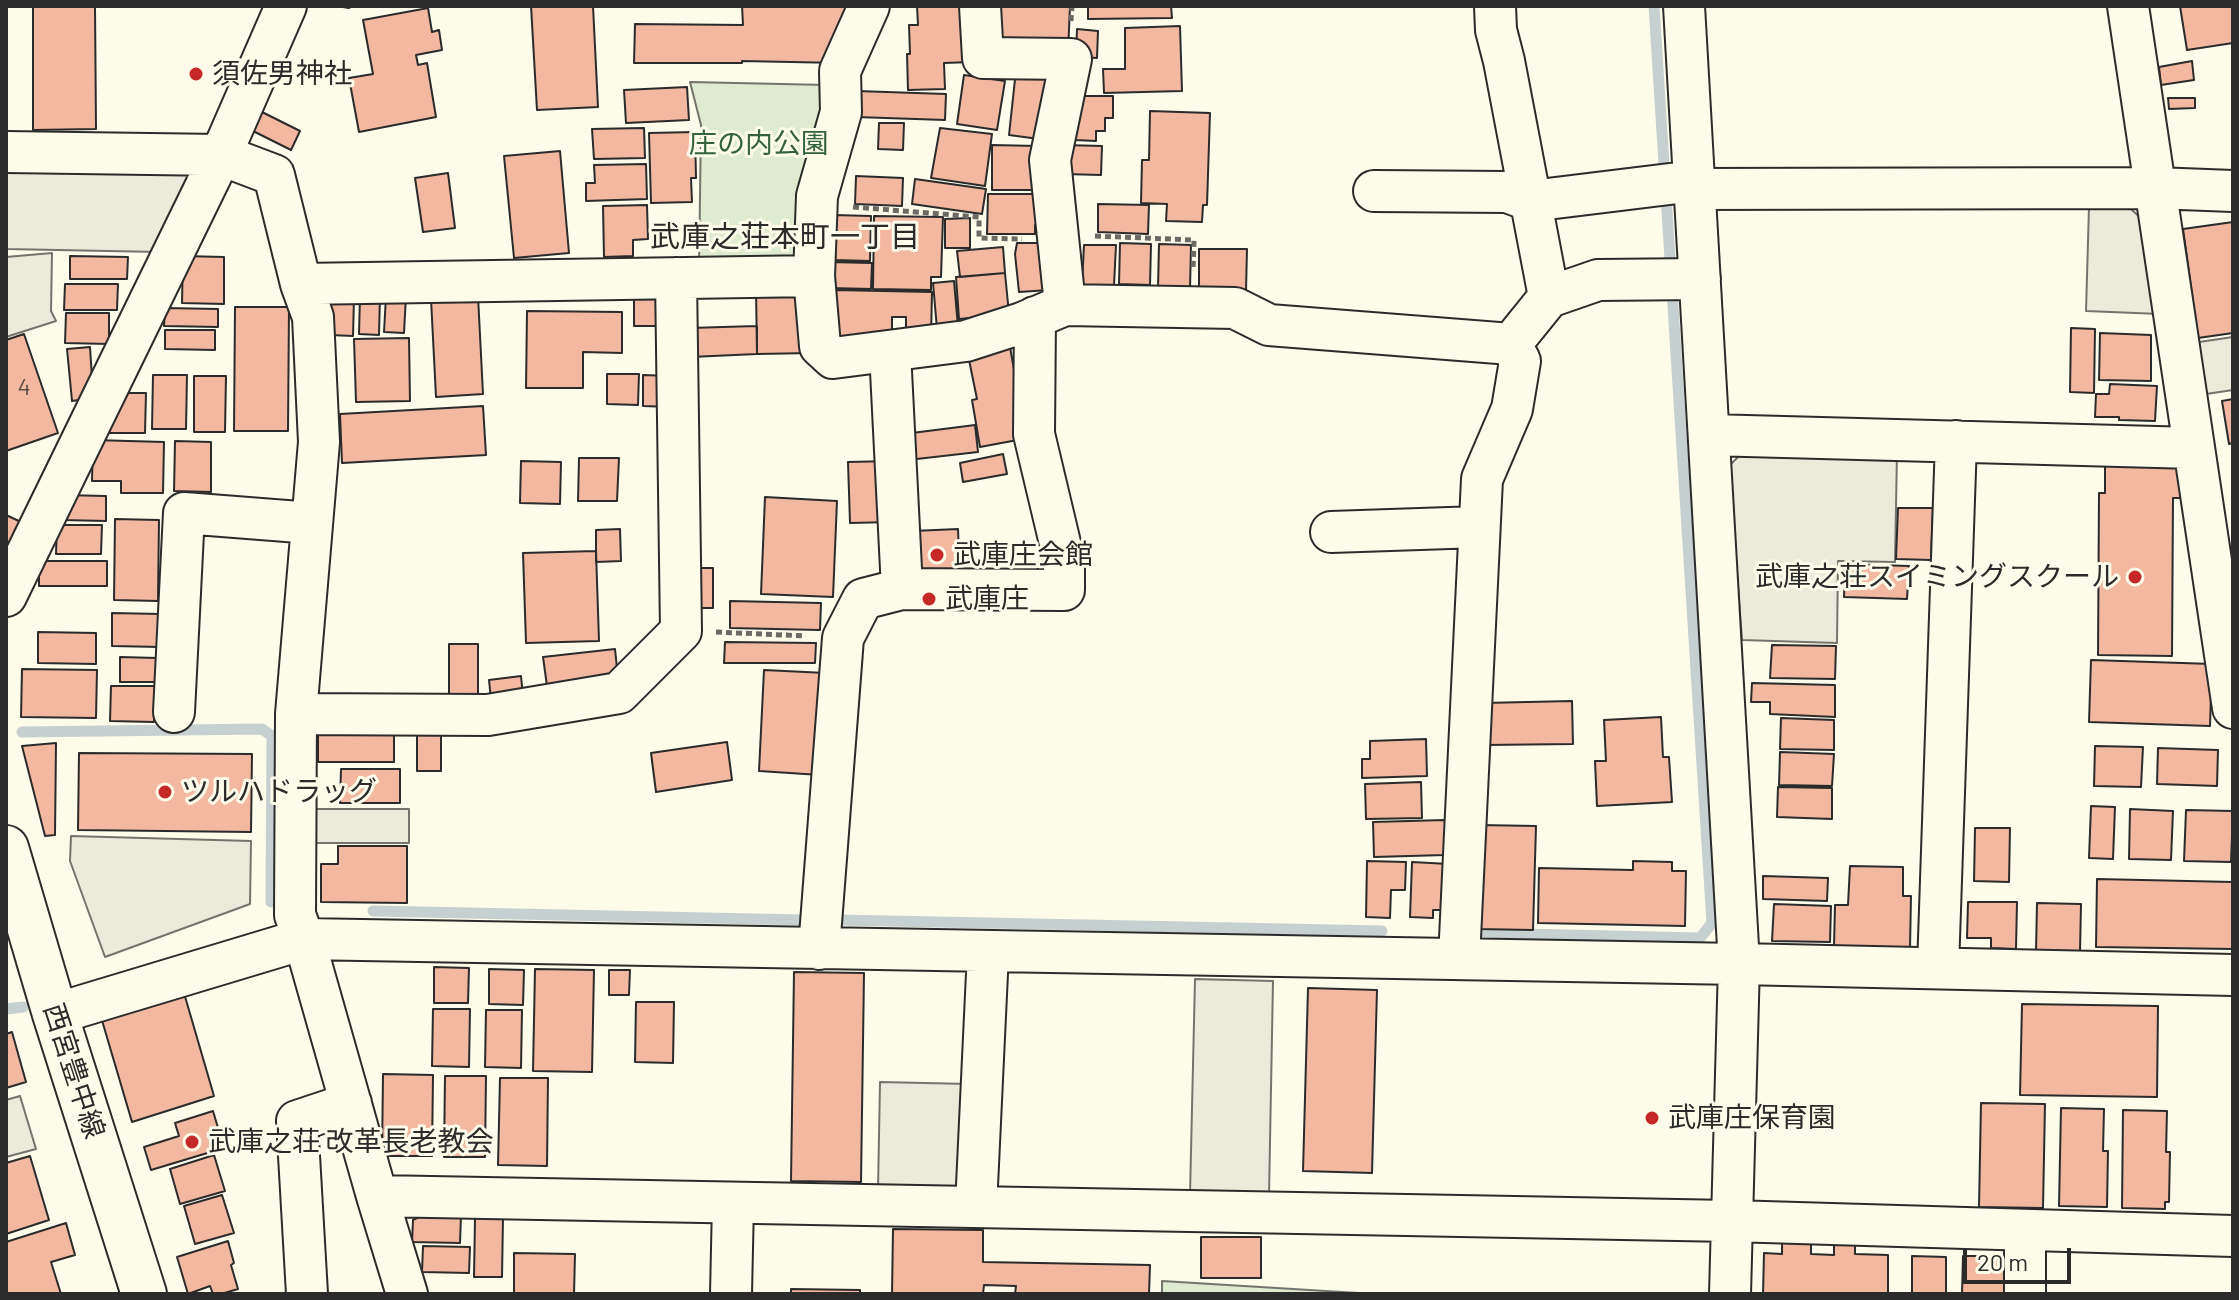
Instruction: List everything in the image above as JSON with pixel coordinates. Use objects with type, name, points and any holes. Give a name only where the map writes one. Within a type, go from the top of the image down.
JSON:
[{"type":"main road","name":"西宮豊中線","points":[[6,848],[144,1294]]},
{"type":"street","points":[[6,596],[221,155],[286,6]]},
{"type":"street","points":[[869,6],[840,71],[841,112],[817,196],[814,276],[820,346],[833,358],[966,341],[1050,311],[1192,308],[1235,308],[1269,325],[1511,344]]},
{"type":"street","points":[[819,949],[843,638],[863,599],[902,589],[1064,590],[1064,560],[1034,434],[1058,237],[1050,160],[1071,59],[983,58],[980,6]]},
{"type":"street","points":[[1495,6],[1496,30],[1549,297]]},
{"type":"street","points":[[1684,6],[1679,185],[1681,279],[1709,435],[1739,964],[1730,1294]]},
{"type":"street","points":[[2128,6],[2233,708]]},
{"type":"street","points":[[6,152],[221,155],[274,175],[301,284],[313,317],[319,442],[296,714],[295,915],[407,1294]]},
{"type":"street","points":[[1374,191],[1507,192],[1531,201],[1679,185],[2233,191]]},
{"type":"street","points":[[301,284],[814,276]]},
{"type":"street","points":[[296,714],[488,715],[619,693],[681,631],[676,278]]},
{"type":"street","points":[[1511,344],[1549,297],[1598,280],[1681,279]]},
{"type":"street","points":[[1459,959],[1482,479],[1512,409],[1520,361],[1511,344]]},
{"type":"street","points":[[890,351],[902,589]]},
{"type":"street","points":[[1709,435],[2194,448]]},
{"type":"street","points":[[1938,968],[1956,441]]},
{"type":"street","points":[[174,712],[184,513],[312,523]]},
{"type":"street","points":[[1331,532],[1479,527]]},
{"type":"street","points":[[55,1014],[304,939],[2233,975]]},
{"type":"street","points":[[976,1207],[988,952]]},
{"type":"street","points":[[307,1294],[297,1121],[351,1103]]},
{"type":"street","points":[[377,1196],[1731,1221],[2233,1236]]},
{"type":"street","points":[[731,1294],[733,1203]]},
{"type":"street","points":[[2025,1230],[2025,1294]]},
{"type":"path","points":[[817,205],[979,217],[979,238],[1194,240],[1192,308]]},
{"type":"path","points":[[681,631],[843,638]]},
{"type":"green space","name":"庄の内公園","points":[[690,82],[827,85],[798,260],[699,267],[701,125]]},
{"type":"green space","points":[[1162,1281],[1375,1294],[1162,1294]]},
{"type":"shaded area","points":[[196,172],[159,252],[6,249],[6,173]]},
{"type":"shaded area","points":[[2089,207],[2131,209],[2147,224],[2160,314],[2086,311]]},
{"type":"shaded area","points":[[52,253],[51,311],[56,321],[6,337],[6,257]]},
{"type":"shaded area","points":[[2233,337],[2233,390],[2206,394],[2199,342]]},
{"type":"shaded area","points":[[1746,449],[1897,452],[1895,562],[1838,561],[1837,643],[1742,640],[1729,466]]},
{"type":"shaded area","points":[[309,809],[409,809],[409,843],[309,843]]},
{"type":"shaded area","points":[[71,836],[251,841],[250,904],[105,957],[70,861]]},
{"type":"shaded area","points":[[1195,979],[1273,981],[1269,1196],[1190,1195]]},
{"type":"shaded area","points":[[880,1082],[969,1084],[967,1177],[952,1190],[878,1190]]},
{"type":"shaded area","points":[[20,1096],[36,1149],[6,1157],[6,1100]]},
{"type":"building","points":[[33,6],[95,6],[96,129],[33,130]]},
{"type":"building","points":[[531,6],[593,6],[598,107],[537,110]]},
{"type":"building","points":[[742,6],[856,6],[840,63],[634,63],[635,24],[743,25]]},
{"type":"building","points":[[917,6],[970,6],[972,62],[944,63],[945,89],[908,90],[909,25],[918,25]]},
{"type":"building","points":[[992,6],[1070,6],[1068,53],[990,49]]},
{"type":"building","points":[[1088,6],[1171,6],[1172,18],[1088,19]]},
{"type":"building","points":[[2180,6],[2233,6],[2233,43],[2187,50]]},
{"type":"building","points":[[428,8],[432,32],[439,30],[442,50],[416,55],[418,65],[427,63],[436,117],[359,132],[349,78],[373,74],[363,20]]},
{"type":"building","points":[[1180,26],[1182,91],[1104,93],[1103,69],[1125,69],[1125,28]]},
{"type":"building","points":[[1077,29],[1098,31],[1097,58],[1076,57]]},
{"type":"building","points":[[2192,61],[2194,80],[2161,85],[2159,67]]},
{"type":"building","points":[[1016,70],[1054,74],[1039,139],[1009,135]]},
{"type":"building","points":[[964,75],[1005,81],[997,130],[957,124]]},
{"type":"building","points":[[687,87],[689,120],[626,123],[624,90]]},
{"type":"building","points":[[857,91],[946,94],[945,120],[856,117]]},
{"type":"building","points":[[1076,96],[1113,96],[1113,118],[1105,118],[1105,131],[1096,131],[1096,141],[1075,140]]},
{"type":"building","points":[[2168,98],[2195,98],[2195,108],[2169,109]]},
{"type":"building","points":[[1150,111],[1210,113],[1207,205],[1203,205],[1202,222],[1166,221],[1167,204],[1141,203],[1142,160],[1149,160]]},
{"type":"building","points":[[262,112],[300,131],[291,150],[253,131]]},
{"type":"building","points":[[879,123],[904,123],[903,150],[878,149]]},
{"type":"building","points":[[644,128],[645,158],[594,159],[592,129]]},
{"type":"building","points":[[940,128],[992,134],[985,186],[931,178]]},
{"type":"building","points":[[695,132],[696,178],[691,178],[692,202],[651,203],[649,133]]},
{"type":"building","points":[[992,145],[1038,146],[1038,190],[992,190]]},
{"type":"building","points":[[1064,145],[1102,146],[1101,175],[1064,174]]},
{"type":"building","points":[[560,151],[569,253],[514,258],[504,156]]},
{"type":"building","points":[[646,164],[647,199],[586,201],[586,183],[595,183],[594,165]]},
{"type":"building","points":[[448,173],[455,228],[423,232],[415,178]]},
{"type":"building","points":[[856,176],[903,178],[902,206],[855,204]]},
{"type":"building","points":[[915,179],[986,189],[982,214],[912,204]]},
{"type":"building","points":[[988,194],[1035,194],[1035,213],[1038,213],[1039,225],[1035,225],[1035,234],[987,234]]},
{"type":"building","points":[[1098,204],[1149,205],[1148,234],[1098,232]]},
{"type":"building","points":[[647,205],[648,239],[633,240],[633,256],[604,257],[603,206]]},
{"type":"building","points":[[834,215],[871,216],[870,261],[834,260]]},
{"type":"building","points":[[874,216],[943,217],[941,277],[931,277],[931,290],[873,289]]},
{"type":"building","points":[[970,218],[970,248],[945,248],[945,219]]},
{"type":"building","points":[[2233,222],[2233,333],[2198,338],[2183,229]]},
{"type":"building","points":[[1017,243],[1052,243],[1049,290],[1019,292],[1015,254]]},
{"type":"building","points":[[1120,243],[1151,244],[1150,285],[1119,284]]},
{"type":"building","points":[[1159,244],[1191,245],[1190,289],[1158,288]]},
{"type":"building","points":[[1084,245],[1116,245],[1114,286],[1082,285]]},
{"type":"building","points":[[1003,247],[1005,273],[960,277],[957,251]]},
{"type":"building","points":[[1199,249],[1247,249],[1246,291],[1199,290]]},
{"type":"building","points":[[70,256],[128,257],[127,279],[70,279]]},
{"type":"building","points":[[183,256],[224,257],[224,304],[182,303]]},
{"type":"building","points":[[830,262],[872,263],[871,289],[830,288]]},
{"type":"building","points":[[1005,273],[1009,314],[959,319],[956,277]]},
{"type":"building","points":[[954,281],[958,327],[937,329],[933,283]]},
{"type":"building","points":[[65,284],[118,284],[117,310],[64,310]]},
{"type":"building","points":[[811,289],[812,353],[757,354],[756,290]]},
{"type":"building","points":[[834,290],[932,292],[931,338],[906,338],[906,317],[892,317],[892,340],[833,339]]},
{"type":"building","points":[[634,295],[663,295],[663,326],[634,326]]},
{"type":"building","points":[[360,296],[380,296],[379,335],[359,334]]},
{"type":"building","points":[[386,296],[406,296],[404,333],[384,332]]},
{"type":"building","points":[[478,296],[483,394],[436,397],[431,299]]},
{"type":"building","points":[[331,297],[354,298],[353,336],[330,335]]},
{"type":"building","points":[[235,307],[289,307],[288,431],[234,431]]},
{"type":"building","points":[[165,308],[218,309],[218,327],[164,326]]},
{"type":"building","points":[[527,311],[622,312],[622,353],[583,352],[583,388],[526,388]]},
{"type":"building","points":[[66,313],[109,313],[109,344],[65,343]]},
{"type":"building","points":[[757,326],[757,354],[690,357],[689,328]]},
{"type":"building","points":[[2071,328],[2095,329],[2094,393],[2070,392]]},
{"type":"building","points":[[165,330],[215,330],[215,350],[165,349]]},
{"type":"building","points":[[2100,333],[2151,335],[2151,381],[2099,380]]},
{"type":"building","points":[[24,334],[58,433],[6,451],[6,340]]},
{"type":"building","points":[[409,338],[410,401],[356,402],[354,339]]},
{"type":"building","points":[[90,347],[90,387],[84,388],[85,399],[72,401],[67,349]]},
{"type":"building","points":[[1010,347],[1018,392],[1014,393],[1023,439],[980,447],[972,400],[977,399],[968,355]]},
{"type":"building","points":[[607,374],[639,374],[638,405],[607,404]]},
{"type":"building","points":[[153,375],[187,375],[186,429],[152,429]]},
{"type":"building","points":[[643,375],[671,376],[671,407],[643,406]]},
{"type":"building","points":[[194,376],[226,376],[225,432],[194,432]]},
{"type":"building","points":[[2110,384],[2157,386],[2155,421],[2095,417],[2096,394],[2109,394]]},
{"type":"building","points":[[117,393],[146,393],[145,433],[109,433],[109,406]]},
{"type":"building","points":[[2233,399],[2233,443],[2229,444],[2222,401]]},
{"type":"building","points":[[483,406],[486,455],[342,463],[340,414]]},
{"type":"building","points":[[975,425],[978,452],[908,460],[904,434]]},
{"type":"building","points":[[93,440],[164,442],[163,493],[121,493],[121,481],[92,481]]},
{"type":"building","points":[[175,441],[211,442],[211,492],[174,491]]},
{"type":"building","points":[[1003,454],[1007,474],[963,482],[960,463]]},
{"type":"building","points":[[579,458],[619,458],[617,501],[578,501]]},
{"type":"building","points":[[521,461],[561,462],[560,504],[520,503]]},
{"type":"building","points":[[891,461],[892,522],[850,523],[848,462]]},
{"type":"building","name":"武庫之荘スイミングスクール","points":[[2105,461],[2174,463],[2184,471],[2184,498],[2173,498],[2172,656],[2098,655],[2099,493],[2105,493]]},
{"type":"building","points":[[62,495],[106,496],[106,521],[62,520]]},
{"type":"building","points":[[765,497],[837,501],[833,597],[761,594]]},
{"type":"building","points":[[1898,508],[1933,508],[1931,560],[1896,559]]},
{"type":"building","points":[[6,515],[21,522],[6,552]]},
{"type":"building","points":[[115,519],[159,520],[158,601],[114,600]]},
{"type":"building","points":[[57,525],[102,525],[101,554],[56,554]]},
{"type":"building","points":[[620,529],[621,561],[596,562],[596,530]]},
{"type":"building","name":"武庫庄会館","points":[[958,529],[960,579],[915,581],[913,531]]},
{"type":"building","points":[[596,551],[599,641],[526,643],[523,553]]},
{"type":"building","points":[[39,561],[107,561],[107,586],[39,586]]},
{"type":"building","points":[[1845,564],[1909,566],[1907,599],[1844,597]]},
{"type":"building","points":[[690,568],[713,568],[713,608],[691,608]]},
{"type":"building","points":[[730,601],[821,603],[820,630],[730,628]]},
{"type":"building","points":[[112,613],[161,614],[160,647],[112,646]]},
{"type":"building","points":[[38,632],[96,633],[96,664],[38,663]]},
{"type":"building","points":[[725,642],[816,643],[815,663],[724,663]]},
{"type":"building","points":[[449,644],[478,644],[478,702],[449,702]]},
{"type":"building","points":[[1772,645],[1836,646],[1835,679],[1770,678]]},
{"type":"building","points":[[615,649],[618,678],[547,686],[543,657]]},
{"type":"building","points":[[120,657],[157,658],[158,682],[120,682]]},
{"type":"building","points":[[2091,660],[2212,664],[2210,726],[2089,722]]},
{"type":"building","points":[[22,669],[97,670],[96,718],[21,717]]},
{"type":"building","points":[[764,670],[826,673],[820,775],[759,771]]},
{"type":"building","points":[[521,676],[523,696],[491,700],[489,680]]},
{"type":"building","points":[[1752,683],[1835,685],[1835,717],[1770,714],[1770,702],[1751,702]]},
{"type":"building","points":[[111,686],[155,686],[154,722],[110,721]]},
{"type":"building","points":[[1572,701],[1573,744],[1485,745],[1483,703]]},
{"type":"building","points":[[1661,717],[1663,757],[1669,757],[1672,802],[1597,806],[1595,761],[1606,761],[1604,720]]},
{"type":"building","points":[[1781,718],[1834,720],[1834,750],[1780,749]]},
{"type":"building","points":[[318,731],[394,731],[394,762],[318,762]]},
{"type":"building","points":[[417,732],[441,732],[441,771],[417,771]]},
{"type":"building","points":[[1426,739],[1427,776],[1362,778],[1362,759],[1370,759],[1370,741]]},
{"type":"building","points":[[727,742],[732,780],[656,792],[651,753]]},
{"type":"building","points":[[56,743],[55,835],[45,836],[22,746]]},
{"type":"building","points":[[2095,746],[2143,747],[2141,787],[2094,786]]},
{"type":"building","points":[[2158,748],[2218,750],[2217,786],[2157,784]]},
{"type":"building","points":[[1780,752],[1834,754],[1832,786],[1779,785]]},
{"type":"building","name":"ツルハドラッグ","points":[[79,753],[252,754],[251,832],[78,830]]},
{"type":"building","points":[[341,769],[400,769],[400,803],[340,803]]},
{"type":"building","points":[[1421,782],[1422,818],[1366,819],[1365,784]]},
{"type":"building","points":[[1778,787],[1832,788],[1832,819],[1777,817]]},
{"type":"building","points":[[2091,806],[2115,807],[2113,859],[2089,858]]},
{"type":"building","points":[[2130,809],[2173,811],[2171,860],[2129,859]]},
{"type":"building","points":[[2186,810],[2233,811],[2231,862],[2184,861]]},
{"type":"building","points":[[1445,820],[1445,855],[1374,857],[1373,822]]},
{"type":"building","points":[[1479,825],[1536,826],[1533,930],[1477,929]]},
{"type":"building","points":[[1975,828],[2010,828],[2009,882],[1974,881]]},
{"type":"building","points":[[338,846],[407,846],[407,903],[321,902],[321,864],[338,864]]},
{"type":"building","points":[[1367,861],[1406,862],[1405,890],[1391,890],[1390,918],[1366,917]]},
{"type":"building","points":[[1633,861],[1672,862],[1672,871],[1686,871],[1685,926],[1538,923],[1539,868],[1633,870]]},
{"type":"building","points":[[1412,862],[1449,864],[1448,910],[1433,910],[1433,918],[1410,917]]},
{"type":"building","points":[[1850,866],[1903,867],[1903,896],[1911,896],[1910,948],[1834,946],[1835,905],[1848,905]]},
{"type":"building","points":[[1763,876],[1828,878],[1827,901],[1763,899]]},
{"type":"building","points":[[2097,879],[2233,882],[2233,949],[2096,947]]},
{"type":"building","points":[[1968,902],[2017,902],[2016,949],[1991,948],[1991,938],[1967,938]]},
{"type":"building","points":[[2037,903],[2081,904],[2080,952],[2036,951]]},
{"type":"building","points":[[1774,904],[1831,906],[1830,942],[1772,941]]},
{"type":"building","points":[[434,967],[469,968],[468,1003],[434,1003]]},
{"type":"building","points":[[489,969],[524,970],[523,1005],[489,1004]]},
{"type":"building","points":[[535,969],[594,970],[592,1072],[533,1071]]},
{"type":"building","points":[[609,970],[630,970],[629,995],[609,995]]},
{"type":"building","points":[[794,972],[864,973],[861,1182],[791,1181]]},
{"type":"building","points":[[1308,988],[1377,990],[1372,1173],[1303,1171]]},
{"type":"building","points":[[184,993],[214,1096],[132,1122],[101,1017]]},
{"type":"building","points":[[636,1002],[674,1002],[673,1063],[635,1062]]},
{"type":"building","points":[[2022,1004],[2158,1006],[2157,1097],[2020,1095]]},
{"type":"building","points":[[433,1009],[470,1009],[469,1067],[432,1066]]},
{"type":"building","points":[[486,1010],[522,1010],[521,1068],[485,1067]]},
{"type":"building","points":[[12,1032],[26,1082],[6,1088],[6,1034]]},
{"type":"building","points":[[383,1074],[433,1075],[432,1156],[382,1156]]},
{"type":"building","points":[[445,1076],[486,1076],[485,1157],[444,1157]]},
{"type":"building","points":[[500,1078],[548,1078],[547,1166],[498,1165]]},
{"type":"building","points":[[1981,1103],[2045,1104],[2043,1208],[1979,1207]]},
{"type":"building","points":[[2061,1108],[2104,1109],[2103,1151],[2108,1151],[2107,1207],[2059,1206]]},
{"type":"building","points":[[2123,1110],[2167,1111],[2169,1202],[2165,1202],[2165,1209],[2122,1208]]},
{"type":"building","name":"武庫之荘 改革長老教会","points":[[213,1111],[224,1148],[151,1170],[144,1147],[179,1136],[175,1123]]},
{"type":"building","points":[[214,1155],[225,1191],[180,1204],[170,1169]]},
{"type":"building","points":[[30,1156],[49,1220],[6,1234],[6,1163]]},
{"type":"building","points":[[222,1195],[234,1233],[195,1244],[184,1206]]},
{"type":"building","points":[[423,1215],[461,1215],[460,1243],[412,1242],[413,1220]]},
{"type":"building","points":[[475,1218],[503,1218],[502,1277],[474,1277]]},
{"type":"building","points":[[66,1223],[75,1255],[51,1262],[61,1294],[6,1294],[6,1242]]},
{"type":"building","points":[[893,1229],[983,1230],[983,1262],[1150,1265],[1149,1294],[1015,1294],[1016,1286],[984,1285],[983,1294],[892,1294]]},
{"type":"building","points":[[1201,1237],[1261,1237],[1261,1278],[1201,1278]]},
{"type":"building","points":[[228,1241],[238,1289],[213,1294],[210,1286],[188,1294],[177,1257]]},
{"type":"building","points":[[1782,1242],[1811,1242],[1811,1254],[1834,1255],[1834,1243],[1855,1243],[1855,1254],[1888,1255],[1888,1294],[1763,1294],[1764,1253],[1782,1254]]},
{"type":"building","points":[[423,1246],[470,1247],[469,1273],[422,1272]]},
{"type":"building","points":[[514,1253],[575,1254],[574,1294],[514,1294]]},
{"type":"building","points":[[1912,1256],[1946,1257],[1946,1294],[1912,1294]]},
{"type":"building","points":[[1963,1256],[2007,1256],[2007,1294],[1962,1294]]},
{"type":"building","points":[[791,1289],[860,1290],[860,1294],[791,1294]]},
{"type":"waterway","points":[[1478,933],[1700,938],[1712,923],[1654,6]]},
{"type":"waterway","points":[[22,732],[262,729],[272,736],[271,902]]},
{"type":"waterway","points":[[373,911],[803,920]]},
{"type":"waterway","points":[[838,920],[1382,931]]},
{"type":"waterway","points":[[6,1009],[23,1007]]},
{"type":"wall","points":[[343,6],[349,7]]},
{"type":"place","name":"須佐男神社","points":[[196,74]]},
{"type":"place","name":"武庫庄会館","points":[[937,555]]},
{"type":"place","name":"武庫之荘スイミングスクール","points":[[2135,577]]},
{"type":"place","name":"武庫庄","points":[[929,599]]},
{"type":"place","name":"ツルハドラッグ","points":[[165,792]]},
{"type":"place","name":"武庫庄保育園","points":[[1652,1118]]},
{"type":"place","name":"武庫之荘 改革長老教会","points":[[192,1142]]},
{"type":"district","name":"武庫之荘本町一丁目","points":[[785,237]]}]
